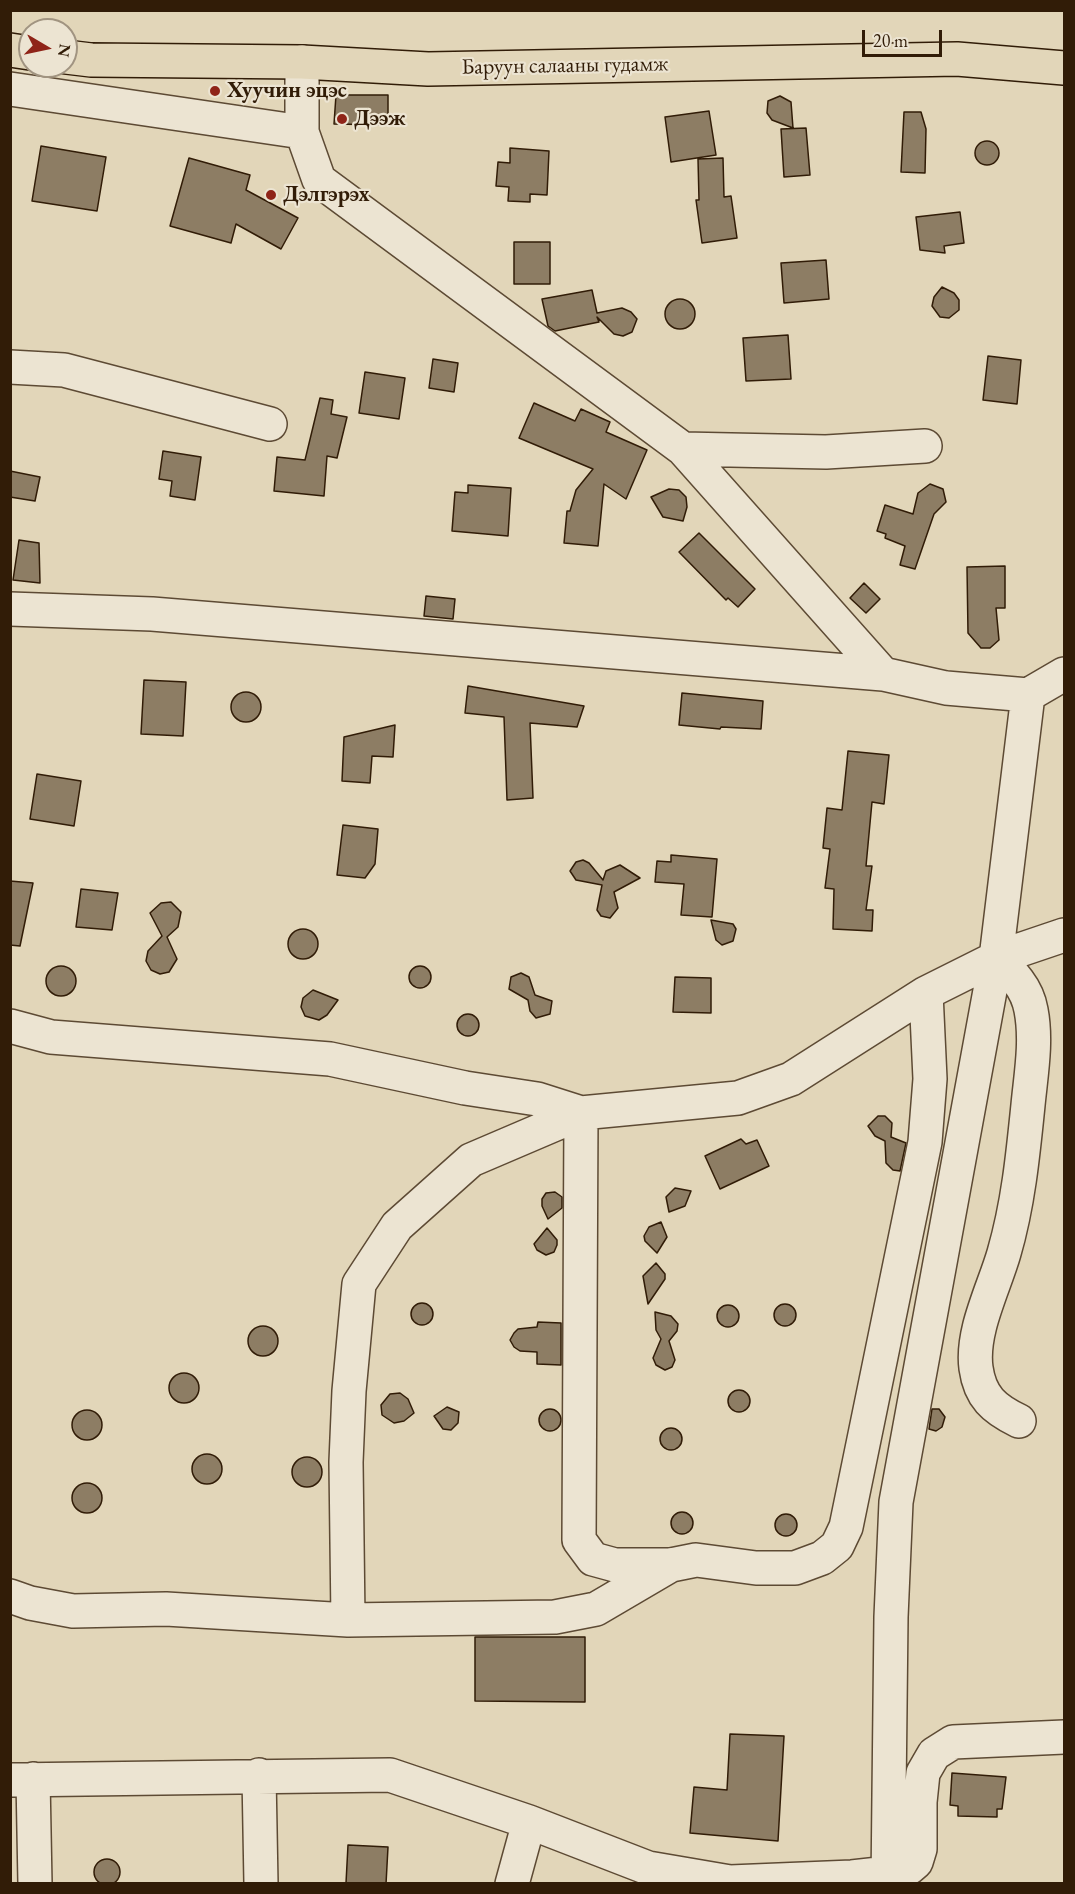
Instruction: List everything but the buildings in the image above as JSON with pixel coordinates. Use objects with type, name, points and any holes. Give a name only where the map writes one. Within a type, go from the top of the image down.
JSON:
[{"type":"main road","name":"Баруун салааны гудамж","points":[[78,58],[302,62],[428,69],[957,59],[1065,68]]},
{"type":"street","points":[[302,62],[302,132],[320,180],[683,449],[883,674]]},
{"type":"street","points":[[10,89],[302,132]]},
{"type":"street","points":[[10,367],[64,370],[270,424]]},
{"type":"street","points":[[683,449],[826,452],[925,446]]},
{"type":"street","points":[[10,609],[152,614],[883,674],[946,688],[1028,695],[1065,674]]},
{"type":"street","points":[[888,1879],[891,1617],[896,1502],[996,958],[1028,695]]},
{"type":"street","points":[[348,1620],[346,1462],[349,1390],[359,1284],[397,1226],[471,1160],[582,1113],[738,1098],[791,1080],[926,993],[996,958],[1065,935]]},
{"type":"street","points":[[996,958],[1019,980],[1031,1008],[1034,1045],[1020,1183],[1005,1251],[978,1337],[976,1366],[981,1387],[996,1410],[1019,1422]]},
{"type":"street","points":[[582,1113],[579,1540],[593,1558],[615,1565],[671,1566],[696,1560],[756,1568],[795,1568],[822,1558],[837,1546],[846,1527],[925,1142],[930,1079],[926,993]]},
{"type":"street","points":[[10,1026],[51,1037],[330,1059],[465,1088],[537,1099],[582,1113]]},
{"type":"street","points":[[10,1596],[30,1603],[73,1611],[166,1609],[348,1620],[555,1617],[596,1609],[671,1566]]},
{"type":"street","points":[[34,1884],[22,1780],[259,1775],[390,1775],[529,1822],[648,1868],[730,1883],[888,1879],[916,1862],[920,1849],[920,1802],[923,1773],[934,1754],[953,1742],[1065,1737]]},
{"type":"street","points":[[259,1775],[261,1884]]},
{"type":"street","points":[[512,1884],[529,1822]]},
{"type":"place","name":"Хуучин эцэс","points":[[215,91]]},
{"type":"place","name":"Дээж","points":[[342,119]]},
{"type":"place","name":"Дэлгэрэх","points":[[271,195]]}]
